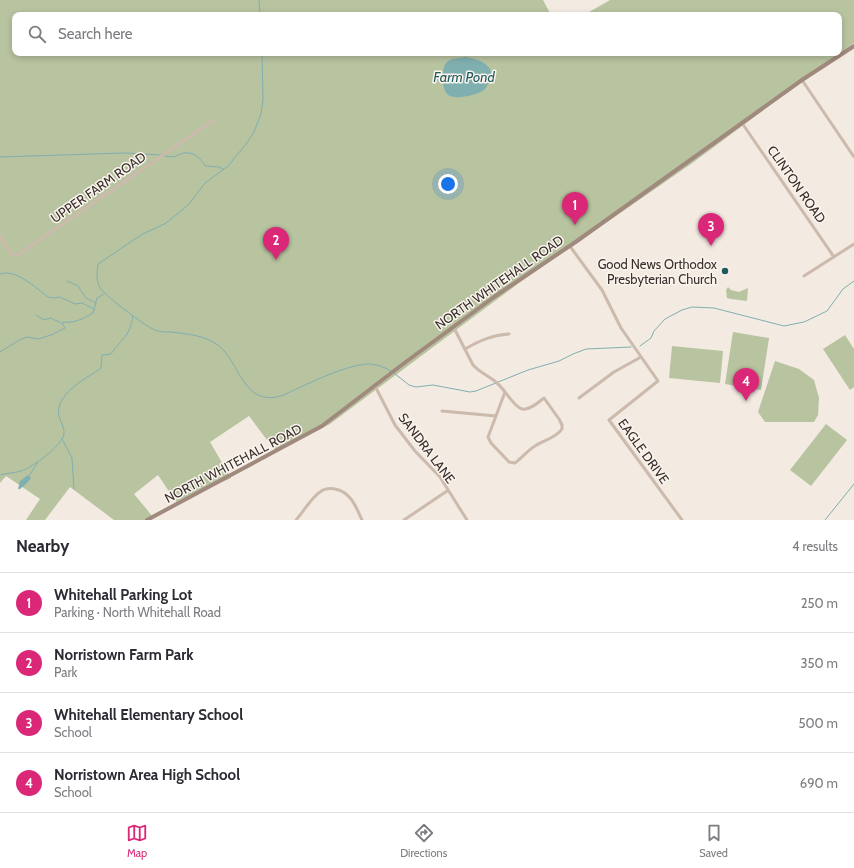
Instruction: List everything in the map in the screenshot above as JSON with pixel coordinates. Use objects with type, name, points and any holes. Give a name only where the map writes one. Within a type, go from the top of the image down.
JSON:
[{"type":"main road","name":"NORTH WHITEHALL ROAD","points":[[842,55],[854,47]]},
{"type":"main road","name":"NORTH WHITEHALL ROAD","points":[[147,520],[322,426],[453,326],[802,80],[840,56]]},
{"type":"street","points":[[802,80],[854,157]]},
{"type":"street","name":"UPPER FARM ROAD","points":[[0,236],[9,253],[13,255],[19,254],[214,120]]},
{"type":"street","name":"CLINTON ROAD","points":[[742,123],[834,257]]},
{"type":"street","points":[[804,276],[854,244]]},
{"type":"street","name":"EAGLE DRIVE","points":[[569,245],[599,285],[621,328],[658,381],[609,420],[682,520]]},
{"type":"street","points":[[453,326],[473,365],[498,383],[505,392],[515,405],[524,410],[528,409],[544,398],[562,425],[562,429],[552,438],[534,446],[515,463],[512,463],[489,441],[489,433],[505,392]]},
{"type":"street","points":[[465,349],[485,339],[497,335],[509,334]]},
{"type":"street","points":[[579,398],[614,372],[641,356]]},
{"type":"street","name":"SANDRA LANE","points":[[375,386],[395,425],[415,451],[440,477],[447,491],[467,520]]},
{"type":"street","points":[[442,411],[496,416]]},
{"type":"street","points":[[296,520],[320,492],[330,488],[341,490],[348,496],[355,504],[362,520]]},
{"type":"street","points":[[404,520],[447,491]]},
{"type":"green space","points":[[0,0],[543,0],[549,12],[12,12],[12,56],[836,56],[691,164],[519,283],[330,424],[276,452],[249,416],[210,442],[231,478],[176,502],[158,475],[134,494],[153,517],[146,520],[114,520],[70,487],[45,520],[26,520],[40,499],[6,476],[0,483]]},
{"type":"green space","points":[[610,0],[854,0],[854,43],[842,52],[842,12],[589,12]]},
{"type":"green space","points":[[728,287],[731,290],[739,292],[748,288],[747,301],[727,298],[726,290]]},
{"type":"green space","points":[[733,332],[769,338],[761,390],[725,384]]},
{"type":"green space","points":[[845,335],[854,349],[854,387],[850,390],[823,349]]},
{"type":"green space","points":[[672,346],[723,351],[720,383],[669,378]]},
{"type":"green space","points":[[775,361],[799,369],[814,380],[819,398],[818,415],[814,422],[765,422],[758,412]]},
{"type":"green space","points":[[826,424],[847,440],[811,486],[790,470]]},
{"type":"water","name":"Farm Pond","points":[[465,57],[481,61],[489,67],[491,76],[489,82],[484,90],[477,94],[460,97],[450,96],[445,91],[443,83],[445,64],[456,58]]},
{"type":"water","points":[[28,475],[31,478],[23,487],[18,489],[20,481]]},
{"type":"waterway","points":[[259,0],[260,12]]},
{"type":"waterway","points":[[262,56],[263,100],[261,114],[254,132],[246,144],[228,166],[205,183],[189,204],[181,211],[166,223],[141,235],[98,264],[97,278],[99,286],[107,295],[148,327],[162,332],[171,332],[207,339],[218,345],[232,362],[250,389],[258,395],[268,398],[281,396],[336,372],[358,365],[374,365],[391,371]]},
{"type":"waterway","points":[[0,157],[124,153],[161,155]]},
{"type":"waterway","points":[[164,156],[174,157],[183,153],[188,153],[196,155],[205,166],[219,167],[223,169]]},
{"type":"waterway","points":[[0,274],[6,273],[19,276],[48,297],[60,297],[75,304],[82,303],[94,309]]},
{"type":"waterway","points":[[67,281],[78,286],[86,298],[96,303]]},
{"type":"waterway","points":[[640,346],[651,338],[654,331],[665,319],[682,310],[692,307],[714,308],[784,326],[804,322],[827,311],[843,289],[854,281]]},
{"type":"waterway","points":[[0,352],[21,339],[28,337],[38,339],[51,335],[65,328],[62,323],[77,321],[93,313],[97,298],[104,294]]},
{"type":"waterway","points":[[36,315],[44,320],[51,318],[61,323]]},
{"type":"waterway","points":[[0,475],[26,469],[53,450],[64,434],[58,411],[62,401],[71,389],[101,368],[102,355],[111,354],[125,337],[130,329],[133,316]]},
{"type":"waterway","points":[[394,373],[409,385],[416,387],[433,385],[470,392],[528,370],[559,361],[586,349],[631,347]]},
{"type":"waterway","points":[[62,439],[72,458],[74,489]]},
{"type":"waterway","points":[[29,476],[38,462]]},
{"type":"waterway","points":[[825,520],[854,484]]},
{"type":"place","name":"Whitehall Parking Lot","points":[[575,225]]},
{"type":"place","name":"Whitehall Elementary School","points":[[711,246]]},
{"type":"place","name":"Norristown Farm Park","points":[[276,260]]},
{"type":"place","name":"Good News Orthodox Presbyterian Church","points":[[725,271]]},
{"type":"place","name":"Norristown Area High School","points":[[746,401]]}]
